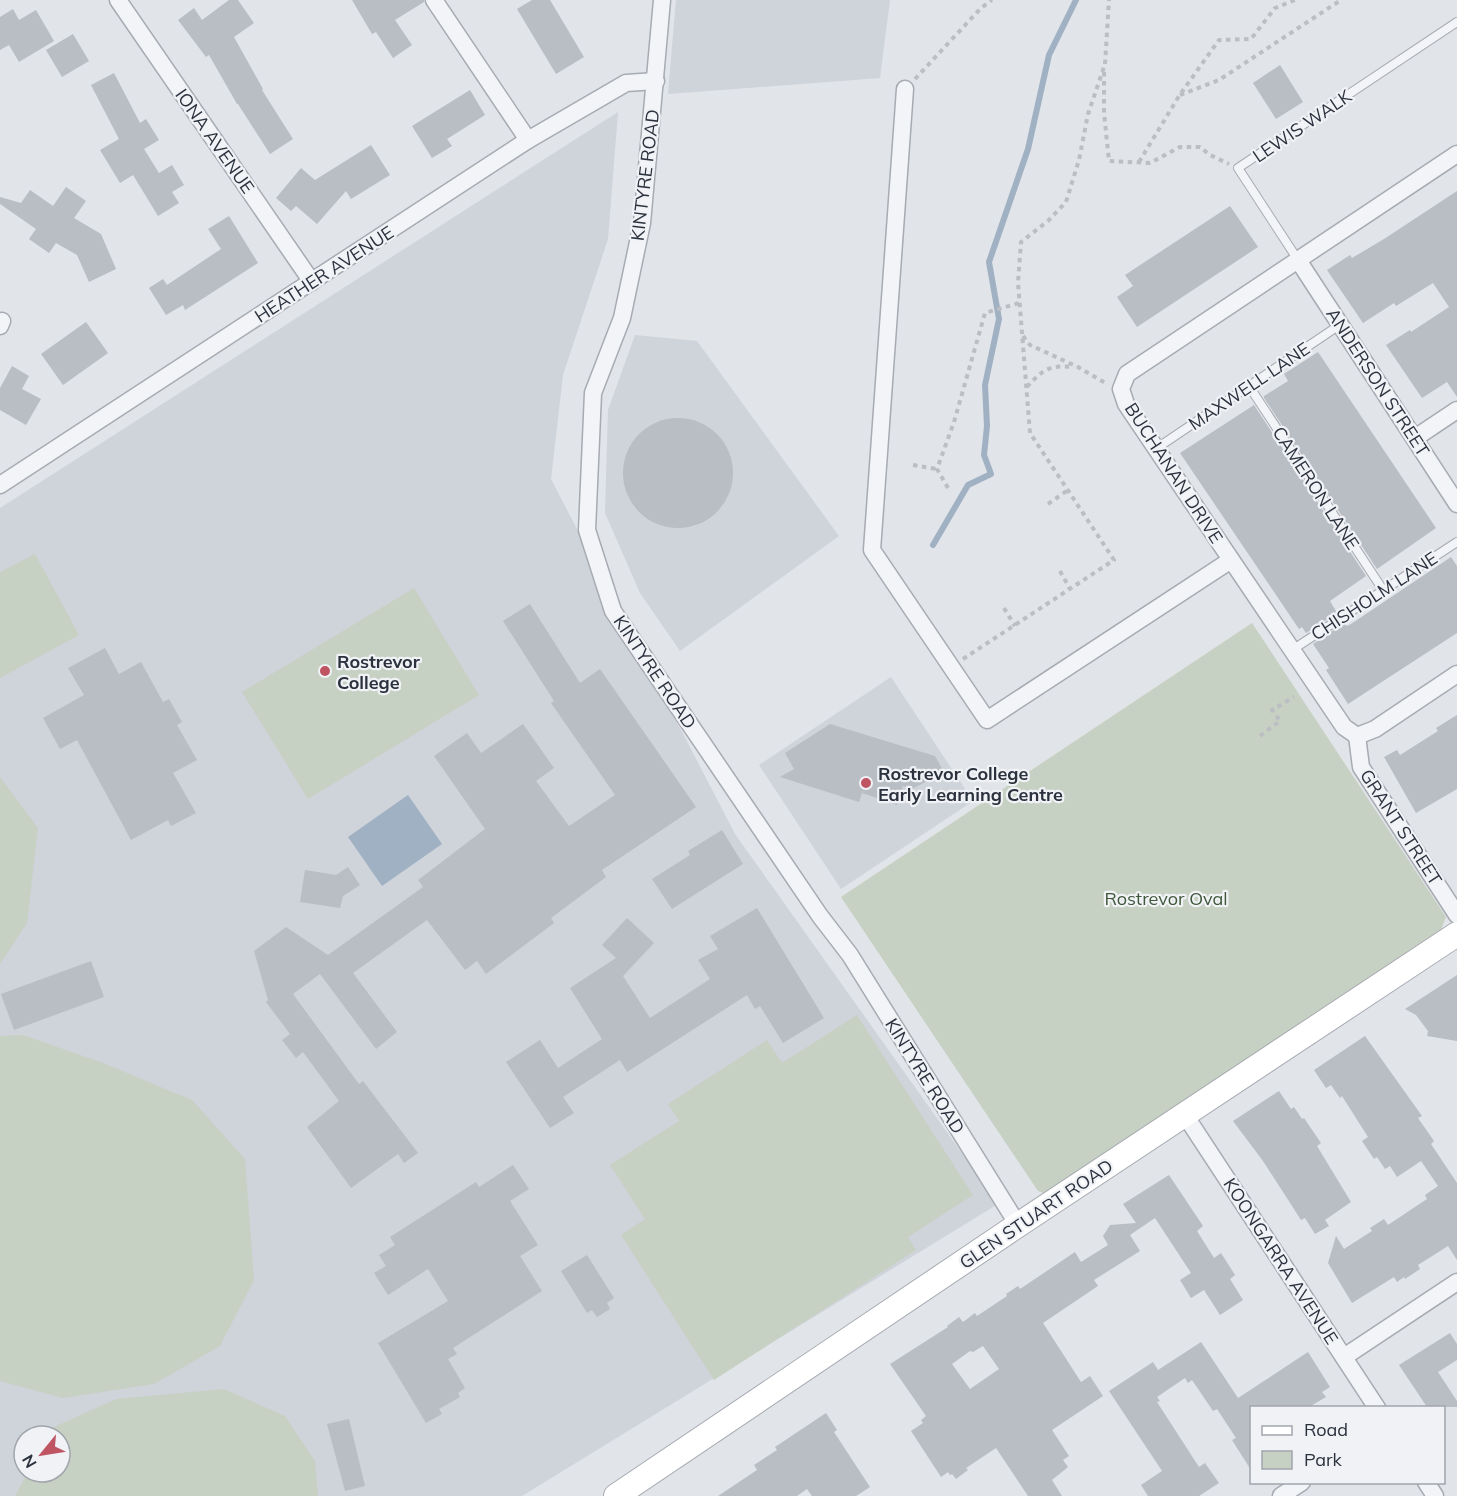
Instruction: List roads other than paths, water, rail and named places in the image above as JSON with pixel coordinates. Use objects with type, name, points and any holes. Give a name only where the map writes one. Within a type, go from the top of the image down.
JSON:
[{"type":"street","name":"IONA AVENUE","points":[[118,0],[312,282]]},
{"type":"street","points":[[434,0],[528,140]]},
{"type":"street","name":"KINTYRE ROAD","points":[[662,0],[642,223],[622,318],[593,393],[587,530],[613,611],[820,916],[849,955],[1018,1225]]},
{"type":"street","name":"HEATHER AVENUE","points":[[0,485],[528,140],[626,83],[656,81]]},
{"type":"street","points":[[905,89],[872,550],[987,720],[1231,560]]},
{"type":"street","name":"BUCHANAN DRIVE","points":[[1357,736],[1344,727],[1126,404],[1121,389],[1127,374],[1457,154]]},
{"type":"street","name":"ANDERSON STREET","points":[[1298,260],[1457,504]]},
{"type":"street","points":[[1415,438],[1457,410]]},
{"type":"street","points":[[1357,736],[1375,729],[1457,674]]},
{"type":"street","name":"GRANT STREET","points":[[1357,736],[1361,766],[1457,915]]},
{"type":"street","name":"GLEN STUART ROAD","points":[[616,1496],[1018,1225],[1457,934]]},
{"type":"street","name":"KOONGARRA AVENUE","points":[[1185,1115],[1376,1406]]},
{"type":"street","points":[[1344,1357],[1457,1282]]},
{"type":"street","points":[[642,1496],[655,1470]]},
{"type":"street","points":[[1281,1496],[1299,1484]]},
{"type":"lane","name":"LEWIS WALK","points":[[1298,260],[1238,168],[1457,22]]},
{"type":"lane","name":"MAXWELL LANE","points":[[1157,448],[1341,324]]},
{"type":"lane","name":"CAMERON LANE","points":[[1249,386],[1383,590]]},
{"type":"lane","name":"CHISHOLM LANE","points":[[1292,650],[1457,542]]},
{"type":"water","points":[[408,795],[442,844],[382,886],[348,837]]},
{"type":"waterway","points":[[933,545],[968,485],[991,474],[984,455],[987,426],[985,385],[999,319],[989,262],[1028,149],[1049,55],[1076,0]]},
{"type":"place","name":"Rostrevor College","points":[[325,671]]},
{"type":"place","name":"Rostrevor College Early Learning Centre","points":[[866,783]]},
{"type":"park label","name":"Rostrevor Oval","points":[[1166,898]]}]
